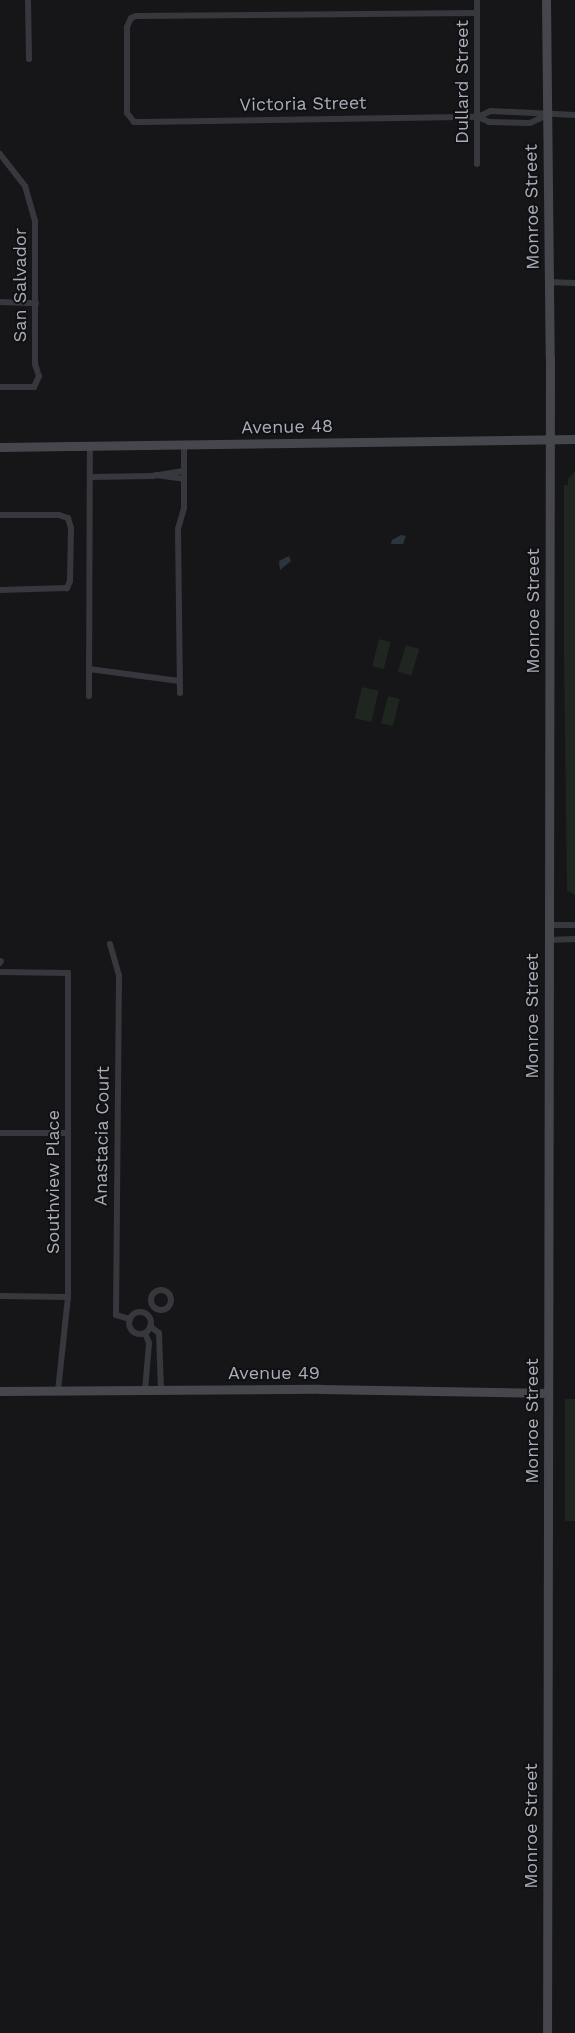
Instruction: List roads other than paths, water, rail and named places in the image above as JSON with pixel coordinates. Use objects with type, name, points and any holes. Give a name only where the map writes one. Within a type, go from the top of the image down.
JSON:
[{"type":"main road","name":"Monroe Street","points":[[546,0],[550,439],[547,2033]]},
{"type":"main road","name":"Avenue 48","points":[[0,447],[575,439]]},
{"type":"main road","name":"Avenue 49","points":[[0,1390],[548,1393]]},
{"type":"street","points":[[28,0],[29,59]]},
{"type":"street","name":"Dullard Street","points":[[477,0],[477,164]]},
{"type":"street","name":"Victoria Street","points":[[477,13],[136,16],[128,22],[126,105],[130,118],[143,122],[478,117],[491,111],[547,115]]},
{"type":"street","points":[[547,115],[575,115]]},
{"type":"street","name":"Victoria Street","points":[[478,117],[489,122],[530,123],[547,115]]},
{"type":"street","name":"San Salvador","points":[[0,154],[17,173],[33,208],[37,234],[38,384],[28,388],[0,387]]},
{"type":"street","points":[[549,282],[575,283]]},
{"type":"street","points":[[0,302],[36,303]]},
{"type":"street","points":[[180,693],[178,529],[184,508],[184,445]]},
{"type":"street","points":[[89,696],[90,446]]},
{"type":"street","points":[[91,477],[184,475]]},
{"type":"street","points":[[0,515],[59,515],[68,518],[71,528],[70,581],[67,588],[0,590]]},
{"type":"street","points":[[88,669],[179,681]]},
{"type":"street","points":[[548,925],[575,925]]},
{"type":"street","points":[[548,940],[575,940]]},
{"type":"street","name":"Anastacia Court","points":[[110,944],[119,975],[116,1315],[130,1319],[132,1330],[145,1333]]},
{"type":"street","name":"Southview Place","points":[[0,972],[68,973],[68,1297],[58,1390]]},
{"type":"street","points":[[0,1134],[68,1133]]},
{"type":"street","points":[[0,1296],[68,1297]]},
{"type":"street","points":[[148,1314],[154,1307]]},
{"type":"street","points":[[130,1319],[140,1312],[148,1314]]},
{"type":"street","points":[[148,1314],[150,1326],[159,1333],[161,1390]]},
{"type":"street","points":[[145,1391],[149,1343],[145,1333],[150,1326]]}]
